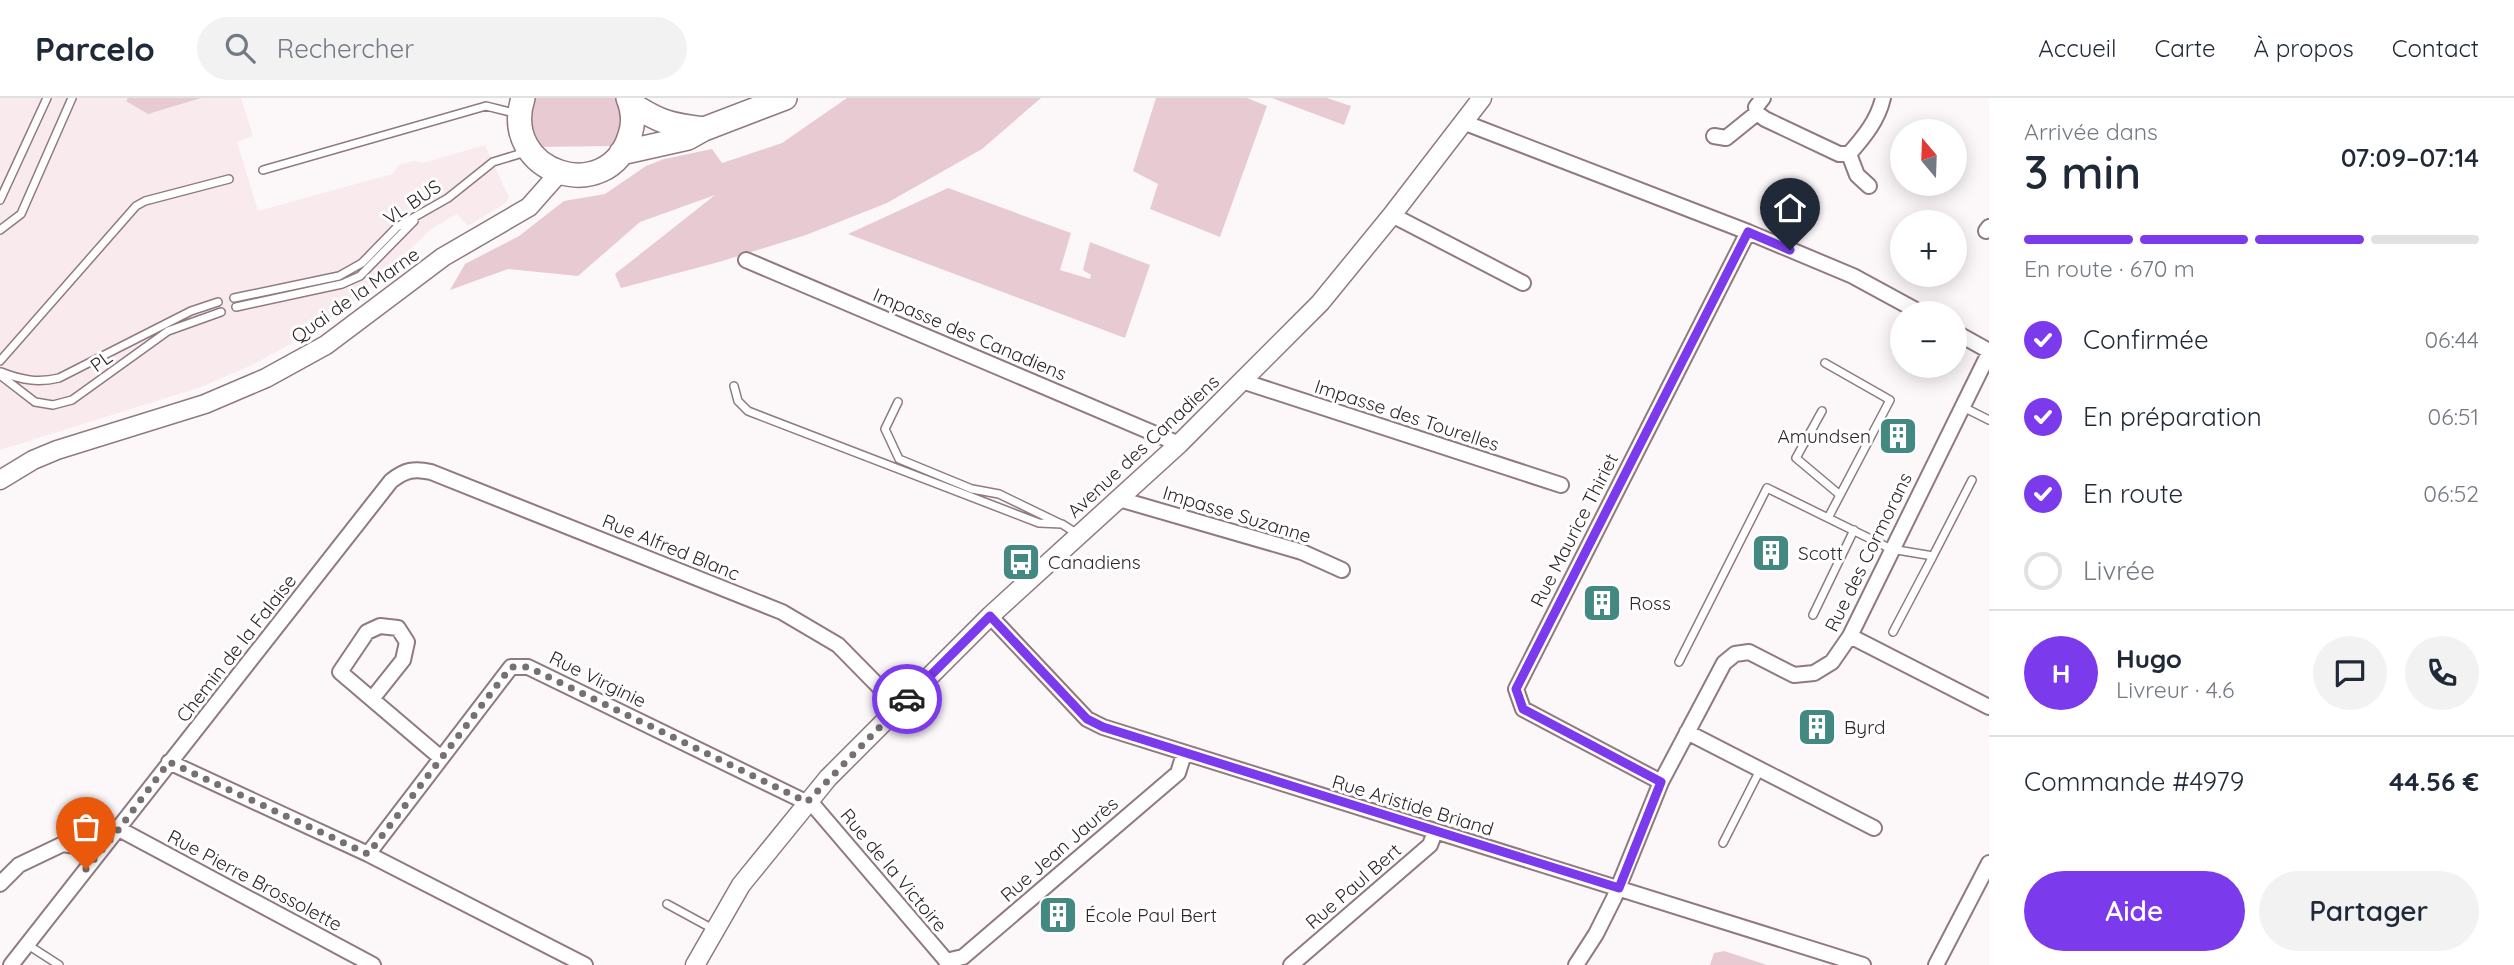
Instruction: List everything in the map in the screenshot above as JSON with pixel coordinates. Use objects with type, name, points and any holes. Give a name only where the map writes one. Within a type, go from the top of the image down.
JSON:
[{"type":"main road","points":[[621,153],[688,138],[704,129],[785,98]]},
{"type":"main road","points":[[629,100],[663,122],[704,129]]},
{"type":"main road","points":[[521,106],[519,127],[529,151],[542,165],[559,173],[577,176],[593,173],[609,165],[621,153],[632,129],[629,100]]},
{"type":"street","name":"Avenue des Canadiens","points":[[695,965],[741,886],[807,802],[990,616],[1179,444],[1337,285],[1482,98]]},
{"type":"street","points":[[1763,98],[1756,107],[1765,119],[1839,155],[1849,154],[1879,115],[1882,98]]},
{"type":"street","points":[[1714,136],[1726,138],[1758,113]]},
{"type":"street","points":[[1464,122],[1748,232],[1853,276],[1899,301]]},
{"type":"street","points":[[1849,154],[1857,175],[1869,186]]},
{"type":"street","name":"Quai de la Marne","points":[[0,480],[33,460],[57,450],[205,404],[266,378],[326,345],[443,257],[529,207],[559,173]]},
{"type":"street","points":[[1392,215],[1523,283]]},
{"type":"street","name":"Rue Maurice Thiriet","points":[[1661,782],[1523,709],[1516,689],[1748,232]]},
{"type":"street","name":"Impasse des Canadiens","points":[[746,260],[1179,444]]},
{"type":"street","points":[[1967,339],[1989,352]]},
{"type":"street","name":"Rue des Cormorans","points":[[1576,965],[1596,934],[1619,888],[1661,782],[1724,663],[1735,654],[1749,652],[1794,675],[1814,673],[1832,662],[1850,636],[1989,352]]},
{"type":"street","name":"Impasse des Tourelles","points":[[1242,381],[1561,485]]},
{"type":"street","name":"Rue Alfred Blanc","points":[[403,471],[418,469],[432,472],[782,612],[838,645],[899,707]]},
{"type":"street","name":"Chemin de la Falaise","points":[[11,965],[391,481],[403,471]]},
{"type":"street","name":"Impasse Suzanne","points":[[1119,499],[1301,552],[1342,570]]},
{"type":"street","name":"Rue Aristide Briand","points":[[990,616],[1087,719],[1103,727],[1863,965]]},
{"type":"street","points":[[372,699],[403,660],[407,642],[398,628],[380,626],[367,632],[340,672],[441,758]]},
{"type":"street","points":[[1850,636],[1989,707]]},
{"type":"street","name":"Rue Virginie","points":[[368,854],[511,667],[528,667],[807,802]]},
{"type":"street","points":[[1687,732],[1874,828]]},
{"type":"street","name":"Rue Jean Jaurès","points":[[948,963],[963,957],[1178,773],[1184,754]]},
{"type":"street","points":[[169,762],[368,854],[585,965]]},
{"type":"street","name":"Rue de la Victoire","points":[[807,802],[814,806],[948,963]]},
{"type":"street","name":"Rue Pierre Brossolette","points":[[119,829],[373,965]]},
{"type":"street","name":"Rue Paul Bert","points":[[1291,965],[1430,845],[1435,832]]},
{"type":"street","points":[[0,884],[19,865],[62,844],[100,850]]},
{"type":"street","points":[[1936,965],[1989,863]]},
{"type":"lane","points":[[0,200],[47,98]]},
{"type":"lane","points":[[0,230],[21,214],[72,98]]},
{"type":"lane","points":[[263,170],[486,106],[521,106]]},
{"type":"lane","name":"VL BUS","points":[[234,298],[339,276],[351,271],[397,227],[448,198],[493,162],[529,151]]},
{"type":"lane","points":[[0,360],[136,206],[145,201],[229,179]]},
{"type":"lane","points":[[236,307],[342,284],[360,276],[421,213]]},
{"type":"lane","points":[[0,373],[20,380],[47,381],[60,378],[191,311],[218,302]]},
{"type":"lane","name":"PL","points":[[0,373],[35,402],[53,405],[72,400],[168,331],[221,312]]},
{"type":"lane","points":[[1825,363],[1890,400],[1828,518]]},
{"type":"lane","points":[[734,386],[738,401],[748,411],[1039,523],[1062,524]]},
{"type":"lane","points":[[898,402],[885,429],[899,458],[972,489],[999,494],[1080,535]]},
{"type":"lane","points":[[1963,407],[1989,420]]},
{"type":"lane","points":[[1822,411],[1796,458],[1840,495]]},
{"type":"lane","points":[[1892,632],[1972,480]]},
{"type":"lane","points":[[1679,662],[1768,488],[1891,549],[1933,556]]},
{"type":"lane","points":[[1813,615],[1854,530]]},
{"type":"lane","points":[[1723,843],[1760,770]]},
{"type":"lane","points":[[667,904],[714,930]]},
{"type":"lane","points":[[28,945],[59,965]]},
{"type":"shaded area","points":[[0,98],[241,98],[253,136],[237,142],[258,211],[392,174],[399,165],[413,161],[423,163],[485,145],[509,198],[504,204],[468,226],[457,214],[431,229],[367,291],[305,336],[254,364],[201,387],[0,450]]},
{"type":"shaded area","points":[[128,98],[201,98],[148,114],[126,101]]},
{"type":"shaded area","points":[[533,98],[617,98],[620,122],[614,146],[537,147],[530,123]]},
{"type":"shaded area","points":[[847,98],[1041,98],[982,149],[887,203],[806,235],[621,288],[615,274],[715,195],[640,222],[578,276],[508,269],[450,290],[465,264],[519,236],[564,201],[605,194],[646,166],[664,159],[712,149],[722,163],[782,143]]},
{"type":"shaded area","points":[[1156,98],[1247,98],[1267,106],[1220,237],[1150,209],[1158,184],[1133,171]]},
{"type":"shaded area","points":[[1272,98],[1327,98],[1351,106],[1344,125]]},
{"type":"shaded area","points":[[948,188],[1071,233],[1060,270],[1090,279],[1091,275],[1083,270],[1090,242],[1150,265],[1125,338],[848,234]]},
{"type":"shaded area","points":[[1724,951],[1767,965],[1710,965],[1714,953]]},
{"type":"way so far","points":[[86,869],[169,762],[368,854],[511,667],[528,667],[807,802],[907,699]]},
{"type":"place","name":"Amundsen","points":[[1898,436]]},
{"type":"place","name":"Scott","points":[[1771,553]]},
{"type":"place","name":"Canadiens","points":[[1021,562]]},
{"type":"place","name":"Ross","points":[[1602,603]]},
{"type":"place","name":"Byrd","points":[[1817,727]]},
{"type":"place","name":"École Paul Bert","points":[[1058,915]]},
{"type":"route","points":[[907,699],[990,616],[1087,719],[1103,727],[1619,888],[1661,782],[1523,709],[1516,689],[1748,232],[1790,250]]}]
